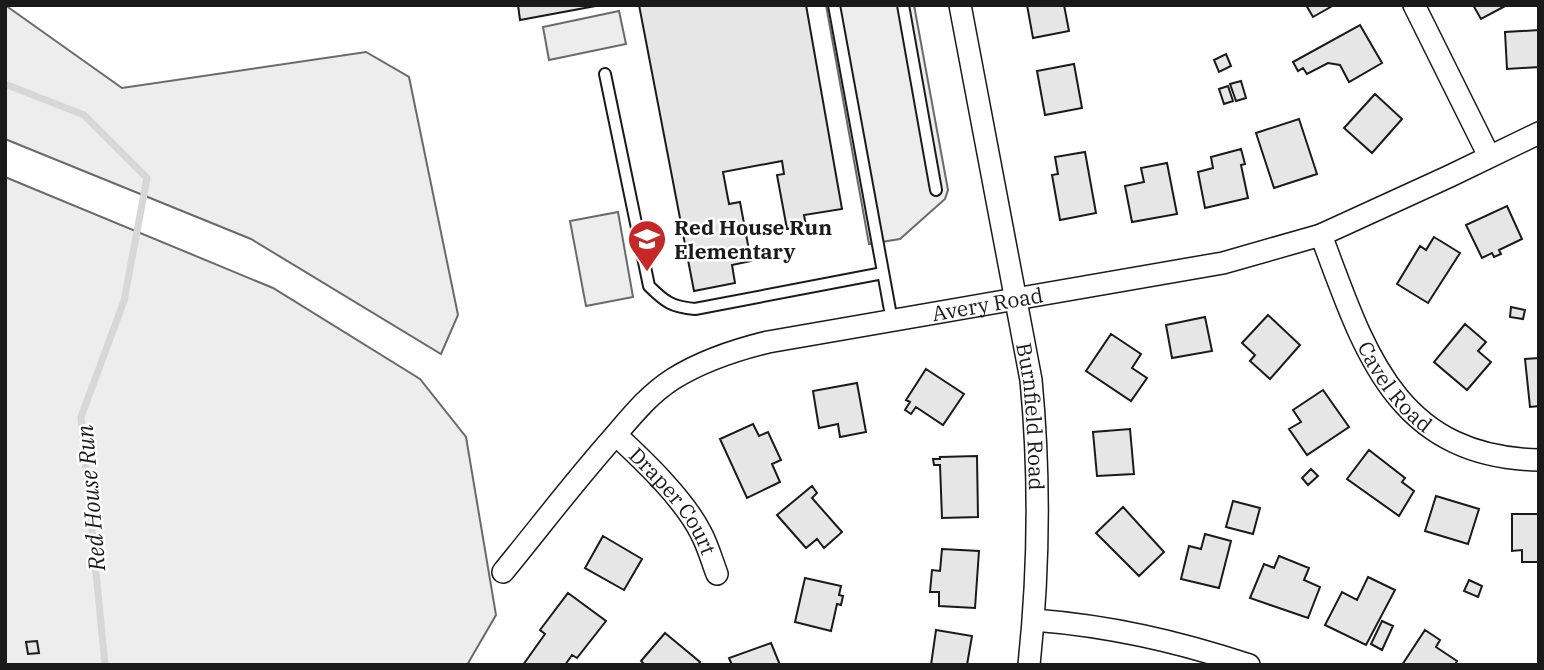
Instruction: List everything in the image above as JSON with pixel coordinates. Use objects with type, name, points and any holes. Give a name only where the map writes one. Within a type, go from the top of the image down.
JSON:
[{"type":"street","name":"Burnfield Road","points":[[960,5],[1031,380],[1036,430],[1038,512],[1034,620],[1029,665]]},
{"type":"street","points":[[1414,5],[1489,156]]},
{"type":"street","name":"Avery Road","points":[[503,572],[648,398],[696,366],[740,349],[768,342],[1223,263],[1321,235],[1539,133]]},
{"type":"street","name":"Cavel Road","points":[[1321,235],[1359,334],[1382,377],[1410,412],[1443,437],[1461,446],[1512,458],[1539,460]]},
{"type":"street","name":"Draper Court","points":[[616,435],[645,461],[689,515],[702,534],[717,574]]},
{"type":"street","points":[[1034,620],[1131,631],[1194,646],[1248,665]]},
{"type":"lane","points":[[834,5],[892,321]]},
{"type":"lane","points":[[903,5],[936,190]]},
{"type":"lane","points":[[605,74],[649,286],[663,300],[678,307],[695,309],[883,273]]},
{"type":"shaded area","points":[[5,5],[122,88],[366,52],[409,77],[458,315],[441,354],[251,239],[5,139]]},
{"type":"shaded area","points":[[826,5],[914,5],[948,190],[945,199],[900,239],[869,244]]},
{"type":"shaded area","points":[[619,11],[626,44],[549,60],[543,27]]},
{"type":"shaded area","points":[[5,177],[273,288],[420,379],[466,437],[496,615],[467,665],[5,665]]},
{"type":"shaded area","points":[[618,212],[633,297],[586,306],[570,221]]},
{"type":"building","points":[[518,5],[601,5],[520,20]]},
{"type":"building","points":[[639,5],[806,5],[842,209],[804,215],[806,226],[787,229],[777,175],[784,174],[782,161],[723,172],[729,204],[740,202],[751,261],[732,265],[735,283],[694,291]]},
{"type":"building","points":[[1027,5],[1064,5],[1069,31],[1033,38]]},
{"type":"building","points":[[1306,5],[1334,5],[1313,17]]},
{"type":"building","points":[[1473,5],[1507,5],[1481,19]]},
{"type":"building","points":[[1360,25],[1382,63],[1349,82],[1340,65],[1328,63],[1307,74],[1303,68],[1298,71],[1293,62]]},
{"type":"building","points":[[1539,30],[1539,67],[1507,69],[1505,32]]},
{"type":"building","points":[[1226,54],[1231,66],[1219,72],[1214,60]]},
{"type":"building","points":[[1074,64],[1082,108],[1045,115],[1037,71]]},
{"type":"building","points":[[1241,81],[1246,98],[1236,101],[1230,84]]},
{"type":"building","points":[[1228,86],[1233,101],[1224,104],[1219,89]]},
{"type":"building","points":[[1375,94],[1402,119],[1372,153],[1344,128]]},
{"type":"building","points":[[1299,119],[1317,174],[1274,188],[1256,133]]},
{"type":"building","points":[[1241,149],[1245,164],[1241,165],[1248,198],[1205,208],[1198,172],[1213,168],[1211,157]]},
{"type":"building","points":[[1085,152],[1096,213],[1060,220],[1052,175],[1058,174],[1055,157]]},
{"type":"building","points":[[1167,163],[1177,214],[1132,222],[1125,186],[1144,182],[1141,168]]},
{"type":"building","points":[[1507,206],[1522,239],[1499,250],[1501,254],[1494,257],[1492,253],[1482,258],[1466,225]]},
{"type":"building","points":[[1434,237],[1460,253],[1428,303],[1397,284],[1420,246],[1426,250]]},
{"type":"building","points":[[1511,307],[1525,310],[1523,319],[1510,317]]},
{"type":"building","points":[[1268,315],[1300,345],[1270,379],[1250,361],[1255,355],[1242,343]]},
{"type":"building","points":[[1205,317],[1212,351],[1172,358],[1166,325]]},
{"type":"building","points":[[1465,324],[1486,342],[1478,351],[1491,362],[1467,390],[1434,362]]},
{"type":"building","points":[[1111,334],[1141,354],[1132,368],[1147,378],[1131,401],[1086,371]]},
{"type":"building","points":[[1539,358],[1539,406],[1530,407],[1525,359]]},
{"type":"building","points":[[926,369],[964,394],[943,425],[916,407],[911,414],[905,410],[910,402],[906,400]]},
{"type":"building","points":[[857,383],[866,432],[840,437],[838,424],[819,428],[813,391]]},
{"type":"building","points":[[1323,390],[1349,427],[1307,455],[1289,429],[1301,422],[1293,410]]},
{"type":"building","points":[[753,424],[759,436],[768,432],[781,460],[772,464],[780,482],[747,498],[720,439]]},
{"type":"building","points":[[1130,429],[1134,474],[1097,476],[1093,432]]},
{"type":"building","points":[[1369,450],[1405,478],[1402,482],[1414,491],[1399,516],[1347,479]]},
{"type":"building","points":[[977,456],[978,517],[942,518],[940,465],[934,465],[933,459]]},
{"type":"building","points":[[1311,469],[1318,476],[1308,485],[1302,478]]},
{"type":"building","points":[[812,486],[817,493],[812,498],[842,532],[824,548],[817,539],[806,548],[777,515]]},
{"type":"building","points":[[1436,496],[1479,509],[1468,544],[1425,531]]},
{"type":"building","points":[[1233,501],[1260,508],[1253,534],[1226,527]]},
{"type":"building","points":[[1123,507],[1164,552],[1139,576],[1096,533]]},
{"type":"building","points":[[1512,514],[1539,514],[1539,562],[1522,562],[1522,550],[1512,551]]},
{"type":"building","points":[[1205,534],[1231,541],[1219,588],[1181,579],[1189,546],[1201,549]]},
{"type":"building","points":[[603,536],[642,559],[624,590],[585,568]]},
{"type":"building","points":[[942,549],[979,551],[975,608],[939,606],[939,592],[930,592],[932,570],[940,571]]},
{"type":"building","points":[[1279,556],[1309,568],[1304,580],[1320,587],[1308,618],[1250,598],[1264,564],[1274,568]]},
{"type":"building","points":[[1368,577],[1395,590],[1366,645],[1325,625],[1342,592],[1357,600]]},
{"type":"building","points":[[805,578],[841,586],[841,605],[837,604],[831,631],[795,622]]},
{"type":"building","points":[[1469,580],[1482,586],[1478,597],[1464,591]]},
{"type":"building","points":[[568,593],[606,621],[577,658],[572,655],[565,665],[523,665],[545,634],[540,630]]},
{"type":"building","points":[[1382,621],[1393,626],[1382,650],[1371,644]]},
{"type":"building","points":[[936,630],[972,636],[967,665],[931,665]]},
{"type":"building","points":[[1425,630],[1440,640],[1436,647],[1457,661],[1455,665],[1402,665]]},
{"type":"building","points":[[665,633],[700,662],[698,665],[645,665],[641,661]]},
{"type":"building","points":[[37,641],[39,653],[28,654],[26,642]]},
{"type":"building","points":[[771,643],[780,665],[732,665],[729,658]]},
{"type":"waterway","name":"Red House Run","points":[[5,84],[84,115],[147,178],[124,301],[81,417],[105,665]]},
{"type":"place","name":"Red House Run Elementary","points":[[647,273]]}]
